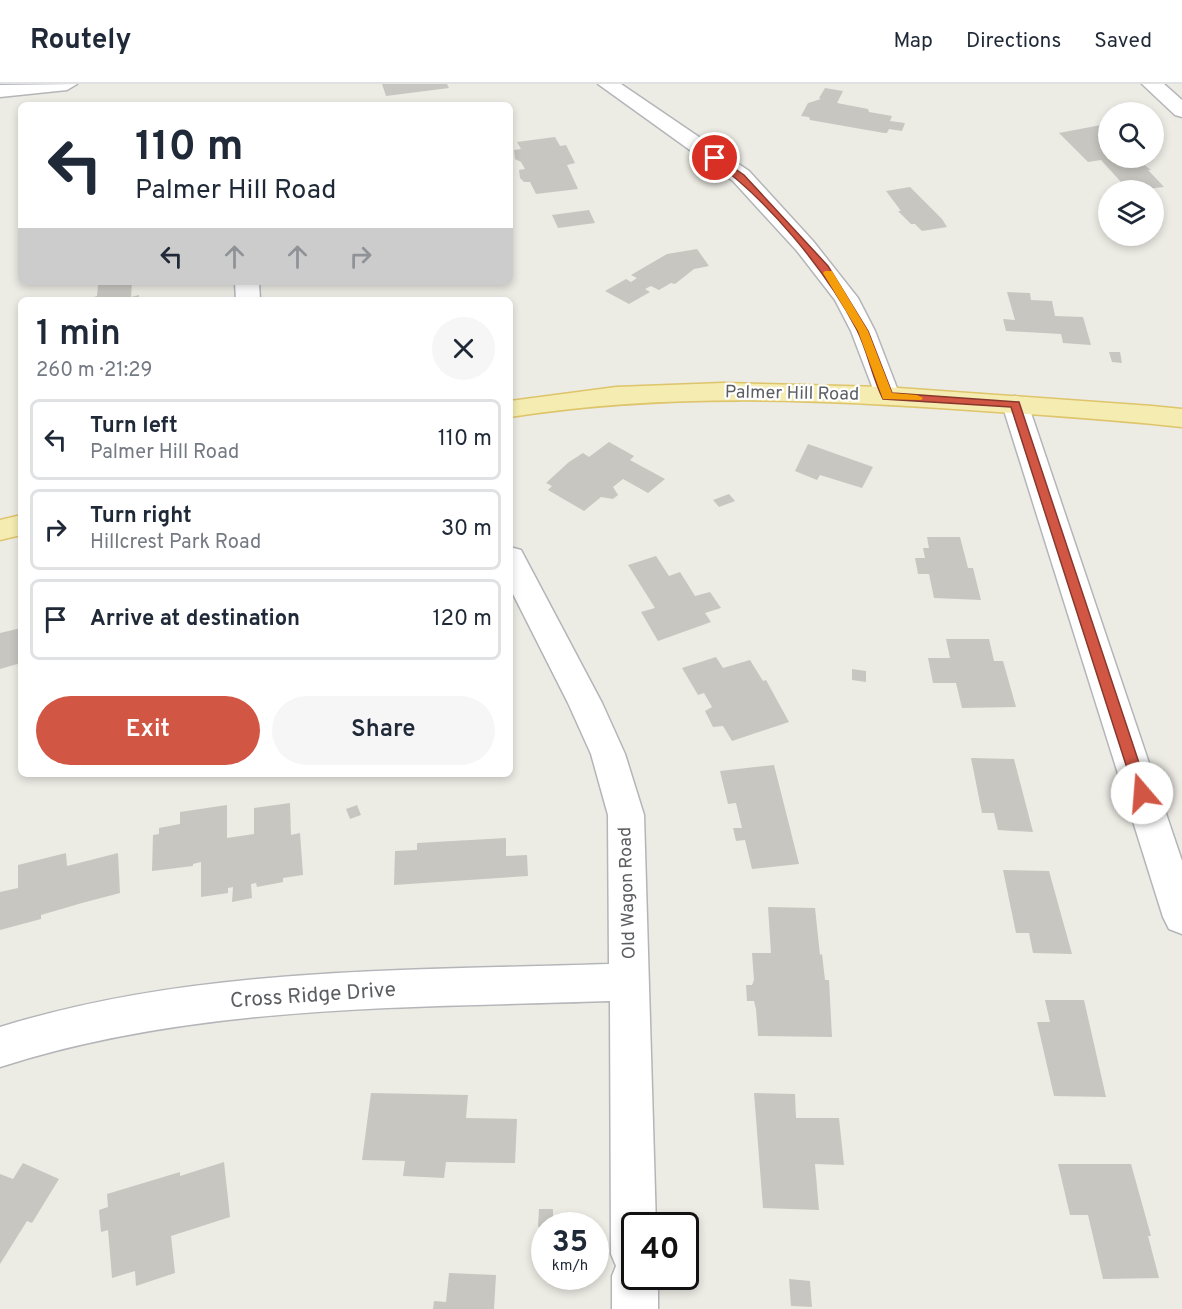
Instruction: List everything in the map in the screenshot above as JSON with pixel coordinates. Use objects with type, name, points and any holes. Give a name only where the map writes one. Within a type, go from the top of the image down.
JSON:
[{"type":"main road","name":"Palmer Hill Road","points":[[513,409],[602,395],[757,391],[1015,404],[1182,418]]},
{"type":"main road","points":[[0,530],[18,526]]},
{"type":"street","points":[[0,91],[66,84]]},
{"type":"street","points":[[608,84],[741,176],[812,253],[825,268],[854,315],[887,396]]},
{"type":"street","points":[[1152,84],[1178,104]]},
{"type":"street","points":[[1015,404],[1182,917]]},
{"type":"street","name":"Old Wagon Road","points":[[513,564],[585,703],[608,754],[626,815],[631,982],[634,1212]]},
{"type":"street","name":"Cross Ridge Drive","points":[[0,1047],[135,1015],[280,994],[631,982]]},
{"type":"street","points":[[635,1290],[635,1309]]},
{"type":"building","points":[[382,84],[447,84],[449,88],[386,96]]},
{"type":"building","points":[[825,88],[843,91],[837,103],[892,116],[890,121],[905,123],[902,131],[889,129],[887,133],[884,133],[810,120],[809,117],[801,116],[808,103],[821,99],[819,98]]},
{"type":"building","points":[[1098,126],[1098,160],[1088,162],[1059,133]]},
{"type":"building","points":[[555,137],[560,146],[566,145],[575,163],[567,165],[578,189],[536,194],[530,182],[524,182],[520,178],[519,170],[525,169],[521,162],[515,159],[514,150],[521,149],[517,142]]},
{"type":"building","points":[[1108,168],[1148,168],[1157,180],[1119,180]]},
{"type":"building","points":[[910,187],[947,227],[922,231],[898,211],[901,211],[886,191]]},
{"type":"building","points":[[589,210],[595,223],[558,228],[552,215]]},
{"type":"building","points":[[697,249],[709,266],[694,269],[675,284],[671,283],[659,290],[651,286],[645,289],[650,292],[629,304],[605,291],[626,279],[631,282],[637,278],[631,275],[667,254]]},
{"type":"building","points":[[98,285],[132,285],[131,297],[94,297],[97,296]]},
{"type":"building","points":[[1007,292],[1030,293],[1031,300],[1052,301],[1055,316],[1083,317],[1091,345],[1063,343],[1061,334],[1006,331],[1003,319],[1015,320]]},
{"type":"building","points":[[1109,352],[1120,352],[1122,363],[1112,362]]},
{"type":"building","points":[[609,442],[634,456],[630,460],[665,479],[648,493],[623,479],[613,487],[618,495],[613,499],[601,497],[584,511],[548,490],[552,486],[546,483],[569,462],[583,453],[589,457]]},
{"type":"building","points":[[808,444],[873,467],[862,488],[820,475],[817,480],[795,471]]},
{"type":"building","points":[[729,494],[735,501],[719,507],[713,500]]},
{"type":"building","points":[[927,537],[960,537],[968,568],[973,568],[981,600],[934,598],[929,574],[918,574],[915,558],[925,558],[923,548],[929,548]]},
{"type":"building","points":[[656,556],[669,576],[680,572],[695,596],[710,592],[721,608],[705,613],[711,622],[658,641],[641,612],[655,608],[628,565]]},
{"type":"building","points":[[18,629],[18,664],[0,669],[0,633]]},
{"type":"building","points":[[946,639],[989,639],[994,661],[1003,661],[1016,707],[962,708],[956,683],[933,683],[928,658],[950,658]]},
{"type":"building","points":[[716,657],[723,668],[750,660],[763,681],[766,680],[789,722],[732,741],[723,726],[713,727],[705,711],[712,707],[704,693],[698,695],[682,668]]},
{"type":"building","points":[[852,669],[866,671],[866,682],[852,680]]},
{"type":"building","points":[[971,758],[1014,759],[1033,832],[998,830],[994,813],[982,813]]},
{"type":"building","points":[[774,765],[799,864],[752,869],[745,840],[736,841],[733,828],[742,828],[736,803],[728,804],[720,771]]},
{"type":"building","points":[[290,803],[291,835],[300,833],[303,875],[283,878],[283,882],[257,887],[256,883],[251,884],[252,898],[232,902],[233,887],[228,888],[228,893],[201,897],[201,862],[193,866],[152,871],[153,835],[159,834],[159,828],[180,824],[180,812],[227,805],[227,838],[254,834],[254,808]]},
{"type":"building","points":[[357,805],[361,815],[350,819],[346,809]]},
{"type":"building","points":[[506,838],[506,856],[527,855],[528,876],[394,885],[395,851],[417,850],[417,843]]},
{"type":"building","points":[[66,853],[67,866],[118,853],[120,893],[41,915],[41,919],[0,930],[0,892],[18,888],[18,865]]},
{"type":"building","points":[[1003,870],[1049,871],[1072,954],[1033,953],[1029,933],[1016,933]]},
{"type":"building","points":[[768,907],[815,908],[820,955],[822,954],[825,980],[829,980],[832,1037],[758,1036],[756,1009],[754,1001],[747,1001],[746,985],[752,985],[754,980],[752,953],[771,953]]},
{"type":"building","points":[[1045,1000],[1084,1000],[1106,1097],[1054,1096],[1037,1022],[1050,1022]]},
{"type":"building","points":[[371,1093],[468,1095],[466,1118],[517,1119],[515,1163],[446,1162],[444,1178],[403,1176],[405,1161],[362,1160]]},
{"type":"building","points":[[754,1093],[795,1094],[796,1118],[839,1118],[844,1165],[815,1164],[819,1210],[763,1208]]},
{"type":"building","points":[[224,1162],[230,1217],[171,1236],[175,1273],[136,1286],[135,1271],[112,1278],[108,1230],[101,1232],[99,1210],[108,1207],[107,1194],[180,1172],[180,1176]]},
{"type":"building","points":[[23,1163],[59,1179],[32,1223],[27,1221],[0,1264],[0,1174],[13,1179]]},
{"type":"building","points":[[1058,1164],[1131,1164],[1151,1236],[1148,1236],[1159,1278],[1103,1279],[1088,1215],[1070,1215]]},
{"type":"building","points":[[539,1209],[553,1209],[553,1212],[539,1212]]},
{"type":"building","points":[[449,1273],[496,1275],[494,1309],[433,1309],[434,1301],[446,1302]]},
{"type":"building","points":[[789,1279],[810,1281],[812,1307],[791,1306]]},
{"type":"slow traffic","points":[[828,273],[846,298],[863,331],[887,396],[917,398]]},
{"type":"route","points":[[715,158],[741,176],[825,268],[846,298],[863,331],[887,396],[1015,404],[1142,793]]}]
